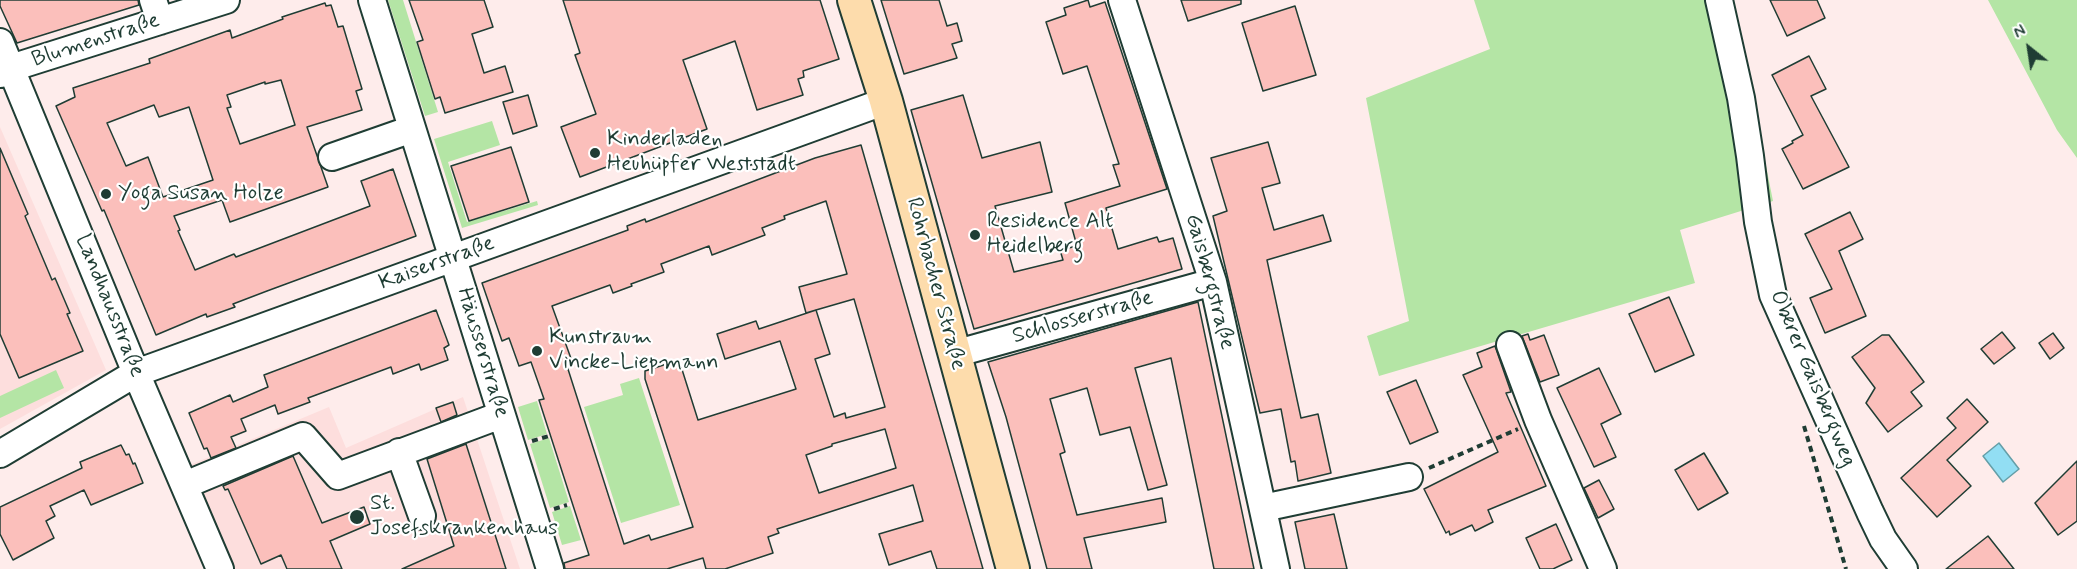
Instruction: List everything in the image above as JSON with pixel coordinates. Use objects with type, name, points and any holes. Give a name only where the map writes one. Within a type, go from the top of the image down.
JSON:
[{"type":"main road","name":"Rohrbacher Straße","points":[[854,0],[886,101],[1013,569]]},
{"type":"street","name":"Häusserstraße","points":[[372,0],[550,569]]},
{"type":"street","name":"Gaisbergstraße","points":[[1122,0],[1213,282],[1276,569]]},
{"type":"street","name":"Oberer Gaisbergweg","points":[[1719,0],[1741,98],[1758,222],[1773,295],[1883,539],[1905,569]]},
{"type":"street","name":"Blumenstraße","points":[[6,71],[154,15],[221,1]]},
{"type":"street","name":"Landhausstraße","points":[[0,42],[6,71],[220,569]]},
{"type":"street","name":"Kaiserstraße","points":[[0,454],[136,373],[886,101]]},
{"type":"street","points":[[332,157],[412,129]]},
{"type":"street","name":"Schlosserstraße","points":[[954,354],[1213,282]]},
{"type":"street","points":[[1510,345],[1538,420],[1603,569]]},
{"type":"street","points":[[185,484],[303,436],[338,476],[501,415]]},
{"type":"street","points":[[399,452],[422,516]]},
{"type":"street","points":[[1263,508],[1409,477]]},
{"type":"path","points":[[1802,418],[1846,569]]},
{"type":"path","points":[[1409,477],[1538,420]]},
{"type":"shaded area","points":[[0,127],[106,370],[0,429]]},
{"type":"shaded area","name":"St. Josefskrankenhaus","points":[[463,397],[520,569],[233,569],[190,465],[329,407],[346,448]]},
{"type":"green space","points":[[388,0],[403,0],[438,112],[425,116]]},
{"type":"green space","points":[[1474,0],[1733,0],[1773,201],[1680,230],[1695,283],[1379,376],[1367,336],[1409,321],[1366,98],[1490,49]]},
{"type":"green space","points":[[1988,0],[2077,0],[2077,158],[2057,130]]},
{"type":"green space","points":[[492,121],[500,145],[448,162],[467,222],[537,201],[538,205],[462,228],[434,139]]},
{"type":"green space","points":[[56,370],[64,388],[0,418],[0,396]]},
{"type":"green space","points":[[639,378],[680,505],[621,523],[584,407],[623,395],[620,384]]},
{"type":"green space","points":[[537,401],[547,434],[528,440],[518,407]]},
{"type":"green space","points":[[549,438],[569,502],[550,508],[530,444]]},
{"type":"green space","points":[[570,506],[581,540],[562,545],[552,512]]},
{"type":"water","points":[[1999,443],[2019,469],[2003,482],[1983,456]]},
{"type":"building","points":[[0,0],[138,0],[139,5],[17,43],[0,6]]},
{"type":"building","points":[[409,0],[484,0],[493,27],[472,34],[484,73],[505,66],[513,92],[445,113],[440,97],[435,99],[417,42],[423,40]]},
{"type":"building","points":[[563,0],[820,0],[839,59],[803,71],[804,77],[798,79],[803,95],[757,110],[735,41],[683,60],[707,129],[580,177],[561,127],[596,114],[575,55],[580,53]]},
{"type":"building","points":[[881,0],[939,0],[947,26],[957,23],[962,41],[952,44],[957,58],[904,74]]},
{"type":"building","points":[[1088,0],[1090,7],[1105,2],[1167,189],[1106,208],[1118,249],[1157,237],[1159,242],[1173,238],[1182,269],[974,329],[911,110],[963,95],[982,158],[1040,142],[1052,192],[995,206],[1014,272],[1063,260],[1060,250],[1077,246],[1065,203],[1120,186],[1113,165],[1119,164],[1087,66],[1063,74],[1046,22],[1066,15],[1064,8]]},
{"type":"building","points":[[1181,0],[1241,0],[1241,4],[1188,21]]},
{"type":"building","points":[[1770,0],[1817,0],[1825,18],[1787,36]]},
{"type":"building","points":[[325,3],[326,6],[331,5],[338,27],[343,26],[362,89],[356,91],[362,110],[307,127],[328,187],[230,222],[222,200],[174,216],[195,270],[234,254],[236,257],[370,206],[361,181],[393,169],[416,236],[233,304],[235,307],[207,317],[206,314],[156,335],[104,210],[102,211],[56,106],[75,97],[73,88],[150,63],[149,59],[230,30],[232,38],[283,19],[282,17]],"holes":[[[281,80],[295,125],[240,144],[227,108],[231,107],[227,95],[265,82],[265,84]],[[154,105],[159,117],[189,107],[213,180],[163,197],[148,157],[126,166],[107,123]]]},
{"type":"building","points":[[1295,6],[1316,75],[1263,91],[1242,23]]},
{"type":"building","points":[[1809,56],[1826,89],[1811,96],[1849,167],[1803,189],[1782,149],[1803,135],[1772,75]]},
{"type":"building","points":[[528,95],[537,126],[513,134],[503,102]]},
{"type":"building","points":[[1268,142],[1280,183],[1262,188],[1274,230],[1323,215],[1331,241],[1267,260],[1301,418],[1318,414],[1331,473],[1298,481],[1295,461],[1291,462],[1281,409],[1260,413],[1213,216],[1227,211],[1211,158]]},
{"type":"building","points":[[861,145],[983,569],[937,569],[931,551],[889,565],[879,534],[923,521],[913,485],[777,529],[779,533],[768,537],[773,553],[725,569],[706,569],[703,558],[667,569],[565,569],[564,563],[589,555],[539,400],[544,399],[531,362],[519,366],[509,338],[502,341],[482,283],[628,230],[627,226],[645,219],[646,222],[815,158]],"holes":[[[826,201],[847,274],[799,287],[806,313],[816,310],[759,329],[756,321],[717,334],[725,359],[780,341],[796,389],[698,420],[679,360],[645,371],[645,379],[693,527],[651,540],[649,535],[624,544],[567,366],[573,364],[552,306],[610,285],[613,293],[632,286],[631,284],[664,272],[661,264],[709,246],[712,255],[765,235],[762,228],[785,219],[784,216]],[[854,299],[885,407],[846,418],[845,413],[834,417],[815,359],[830,354],[816,310]],[[885,429],[896,468],[819,493],[806,455],[832,446],[832,444]]]},
{"type":"building","points":[[511,147],[529,202],[469,221],[451,166]]},
{"type":"building","points":[[0,148],[28,214],[25,216],[52,280],[55,278],[83,351],[19,378],[0,334]]},
{"type":"building","points":[[1850,212],[1863,239],[1839,251],[1866,316],[1825,333],[1810,298],[1832,289],[1805,234]]},
{"type":"building","points":[[1669,297],[1694,355],[1655,372],[1629,314]]},
{"type":"building","points":[[1198,302],[1254,569],[1214,569],[1171,358],[1135,368],[1167,485],[1148,490],[1130,427],[1100,435],[1087,388],[1050,399],[1065,452],[1060,454],[1077,515],[1162,498],[1166,522],[1084,538],[1092,569],[1047,569],[1006,417],[988,362]]},
{"type":"building","points":[[436,310],[449,345],[444,348],[448,360],[421,370],[419,364],[393,374],[391,367],[308,398],[310,402],[278,414],[275,405],[241,419],[246,431],[231,437],[236,448],[211,458],[207,448],[204,449],[189,413],[230,395],[233,402],[268,387],[264,375]]},
{"type":"building","points":[[2002,332],[2015,348],[1994,364],[1981,349]]},
{"type":"building","points":[[2053,333],[2064,348],[2050,359],[2039,343]]},
{"type":"building","points":[[1528,334],[1530,340],[1544,335],[1559,375],[1540,382],[1522,336]]},
{"type":"building","points":[[1882,335],[1889,335],[1924,382],[1911,392],[1922,406],[1888,432],[1866,403],[1875,388],[1852,357]]},
{"type":"building","points":[[1495,346],[1511,392],[1506,393],[1546,486],[1488,510],[1493,522],[1475,531],[1472,525],[1450,535],[1449,531],[1446,533],[1424,489],[1498,452],[1463,375],[1482,367],[1477,353]]},
{"type":"building","points":[[1599,368],[1621,414],[1601,424],[1616,457],[1594,467],[1557,388]]},
{"type":"building","points":[[1416,380],[1438,432],[1410,444],[1387,392]]},
{"type":"building","points":[[1967,399],[1988,422],[1947,460],[1971,486],[1937,517],[1901,478],[1956,428],[1947,418]]},
{"type":"building","points":[[453,402],[457,415],[441,422],[436,408]]},
{"type":"building","points":[[466,444],[506,569],[402,569],[454,546],[427,459]]},
{"type":"building","points":[[121,445],[126,455],[129,454],[133,464],[135,463],[143,483],[91,505],[84,490],[50,506],[55,516],[46,521],[54,538],[13,560],[0,534],[0,507],[82,468],[80,462]]},
{"type":"building","points":[[1704,453],[1728,493],[1698,510],[1675,470]]},
{"type":"building","points":[[293,456],[322,523],[364,507],[370,524],[330,541],[342,569],[287,569],[281,555],[261,564],[228,489],[225,490],[223,486]]},
{"type":"building","points":[[2077,461],[2077,521],[2058,535],[2035,503]]},
{"type":"building","points":[[1599,480],[1614,509],[1598,518],[1584,488]]},
{"type":"building","points":[[1334,514],[1347,569],[1305,569],[1295,522]]},
{"type":"building","points":[[1556,524],[1572,560],[1553,569],[1540,569],[1526,538]]},
{"type":"building","points":[[1988,536],[2014,569],[1946,569]]},
{"type":"place","name":"Kinderladen Heuhüpfer Weststadt","points":[[595,153]]},
{"type":"place","name":"Yoga Susan Holze","points":[[106,194]]},
{"type":"place","name":"Residence Alt Heidelberg","points":[[975,235]]},
{"type":"place","name":"Kunstraum Vincke-Liepmann","points":[[537,351]]},
{"type":"place","name":"St. Josefskrankenhaus","points":[[357,517]]}]
